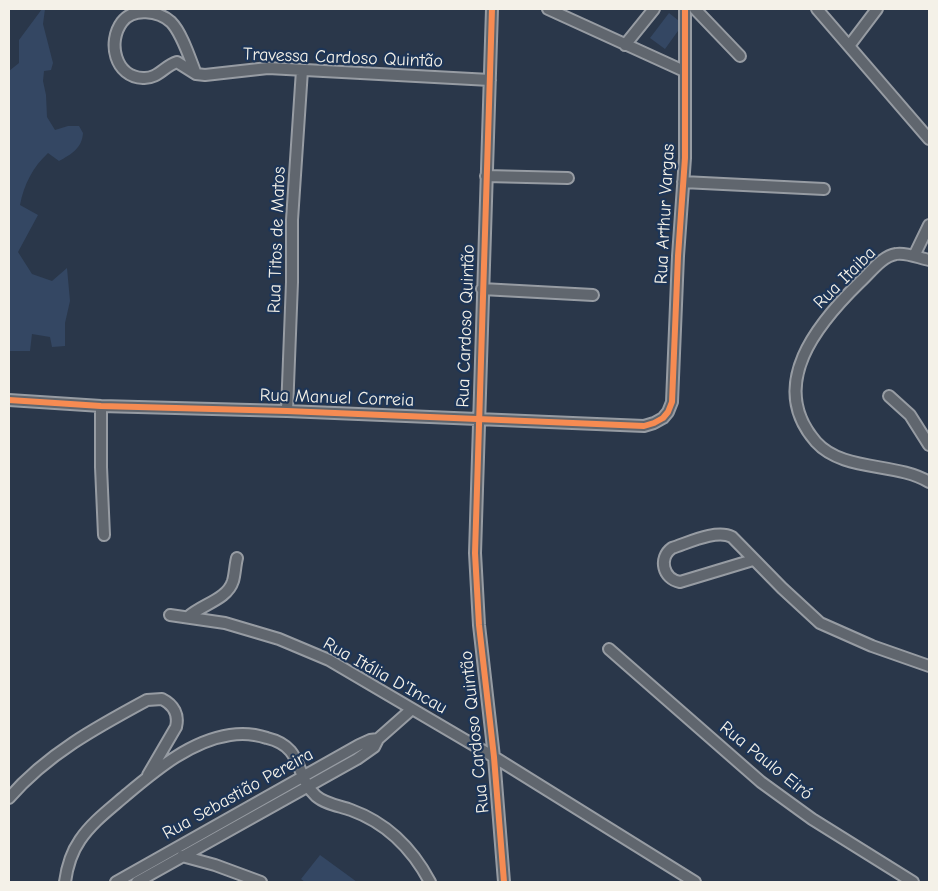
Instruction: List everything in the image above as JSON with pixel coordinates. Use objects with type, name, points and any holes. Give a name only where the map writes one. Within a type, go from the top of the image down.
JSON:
[{"type":"street","name":"Rua Cardoso Quintão","points":[[492,9],[475,562],[478,625],[494,757],[504,882]]},
{"type":"street","points":[[548,9],[684,71]]},
{"type":"street","points":[[625,45],[654,9]]},
{"type":"street","name":"Rua Arthur Vargas","points":[[663,418],[672,402],[684,158],[685,9]]},
{"type":"street","points":[[695,9],[740,56]]},
{"type":"street","points":[[817,9],[929,139]]},
{"type":"street","points":[[849,46],[877,9]]},
{"type":"street","name":"Travessa Cardoso Quintão","points":[[196,74],[177,30],[171,22],[160,15],[146,11],[133,14],[122,21],[116,35],[114,48],[122,68],[135,77],[157,76],[170,64],[177,62],[196,74],[218,75],[268,68],[490,80]]},
{"type":"street","name":"Rua Titos de Matos","points":[[287,411],[292,282],[292,220],[302,70]]},
{"type":"street","points":[[486,176],[568,178]]},
{"type":"street","points":[[683,182],[824,189]]},
{"type":"street","points":[[929,225],[914,256],[929,260]]},
{"type":"street","name":"Rua Itaiba","points":[[914,256],[903,254],[890,255],[837,304],[817,331],[804,354],[796,375],[795,391],[798,410],[807,429],[826,451],[839,457],[903,472],[929,482]]},
{"type":"street","points":[[482,289],[593,295]]},
{"type":"street","points":[[889,396],[910,415],[929,445]]},
{"type":"street","name":"Rua Manuel Correia","points":[[9,400],[101,406],[287,411],[644,426],[663,418]]},
{"type":"street","points":[[101,406],[104,535]]},
{"type":"street","points":[[754,560],[680,582],[672,580],[666,574],[664,558],[667,551],[672,548],[723,533],[732,537],[820,623],[872,646],[929,666]]},
{"type":"street","points":[[188,617],[228,591],[237,558]]},
{"type":"street","name":"Rua Itália D'Incau","points":[[170,615],[226,623],[279,639],[329,660],[494,757],[695,882]]},
{"type":"street","name":"Rua Paulo Eiró","points":[[609,648],[761,782],[812,818],[913,882]]},
{"type":"street","points":[[9,798],[34,772],[66,747],[147,700],[162,699],[173,707],[178,720],[176,727],[146,778]]},
{"type":"street","name":"Rua Sebastião Pereira","points":[[137,882],[183,858],[362,756],[374,747],[378,739],[412,709]]},
{"type":"street","points":[[65,882],[68,863],[80,839],[109,809],[146,778],[172,759],[195,746],[230,735],[249,734],[269,738],[284,744],[292,752],[309,787],[322,800],[375,820],[391,831],[406,846],[430,882]]},
{"type":"street","name":"Rua Sebastião Pereira","points":[[116,882],[359,745],[378,739]]},
{"type":"street","points":[[173,850],[183,858],[215,865],[261,882]]},
{"type":"shaded area","points":[[42,9],[45,9],[43,24],[53,63],[51,70],[44,71],[43,81],[47,117],[55,130],[68,126],[79,126],[83,133],[81,143],[72,153],[59,161],[48,153],[30,176],[20,205],[38,215],[18,252],[32,274],[52,281],[67,268],[70,301],[65,323],[65,346],[52,347],[50,337],[32,334],[30,351],[9,351],[9,71],[19,63],[19,40]]},
{"type":"shaded area","points":[[669,13],[683,24],[665,49],[650,38]]},
{"type":"shaded area","points":[[320,855],[357,882],[305,882],[301,879]]},
{"type":"cycle path","points":[[492,9],[475,553],[479,625],[494,757],[504,882]]},
{"type":"cycle path","points":[[9,400],[101,406],[287,411],[644,426],[663,418],[672,402],[678,256],[685,158],[685,9]]}]
